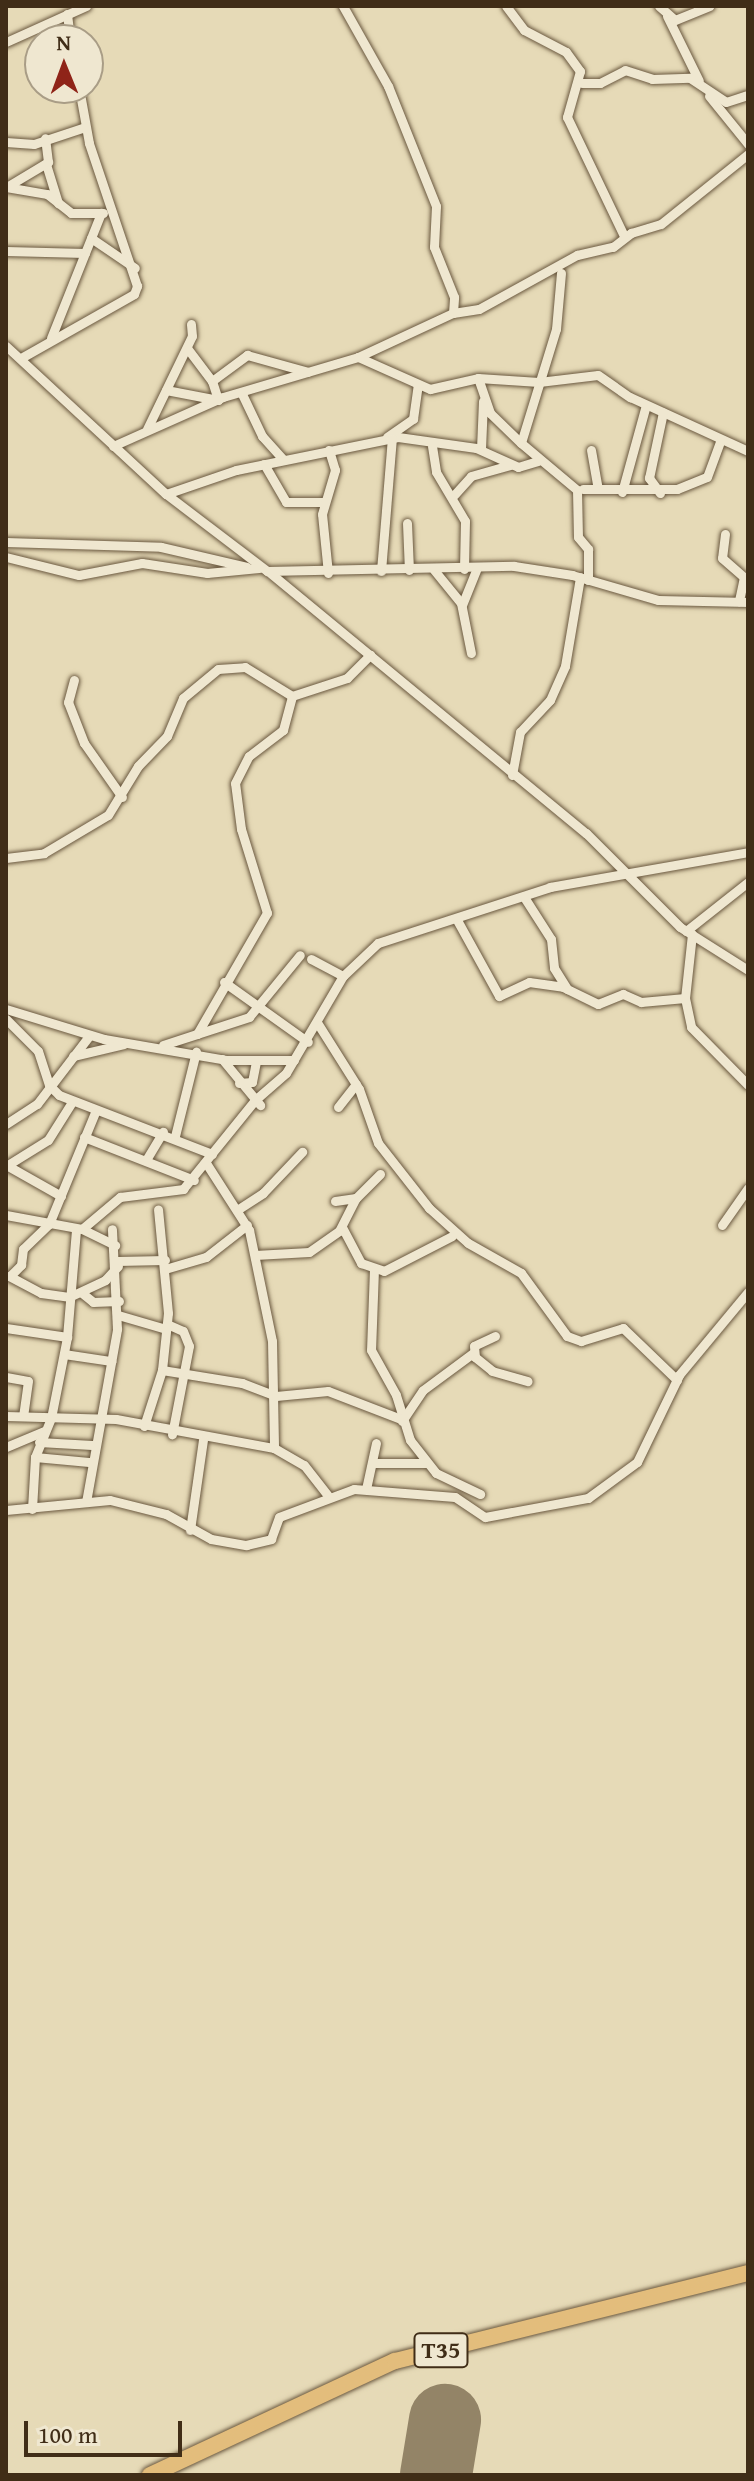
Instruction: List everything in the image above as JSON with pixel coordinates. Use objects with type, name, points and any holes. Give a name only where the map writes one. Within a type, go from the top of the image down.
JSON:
[{"type":"highway","name":"T35","points":[[150,2475],[395,2361],[748,2273]]},
{"type":"street","points":[[6,42],[86,6]]},
{"type":"street","points":[[343,6],[388,86],[436,206],[434,247],[454,297],[453,313]]},
{"type":"street","points":[[506,6],[524,30],[569,55],[582,83],[567,117],[624,236]]},
{"type":"street","points":[[659,6],[699,81],[747,141]]},
{"type":"street","points":[[667,16],[685,19],[709,6]]},
{"type":"street","points":[[67,14],[68,24]]},
{"type":"street","points":[[582,83],[600,83],[625,70],[699,81],[726,102],[748,95]]},
{"type":"street","points":[[21,358],[51,338],[134,294],[135,268],[85,127],[81,104]]},
{"type":"street","points":[[6,142],[34,144],[85,127]]},
{"type":"street","points":[[45,138],[46,164],[58,203]]},
{"type":"street","points":[[113,446],[218,400],[358,357],[453,313],[479,309],[577,255],[613,247],[624,236],[670,218],[748,154]]},
{"type":"street","points":[[6,187],[46,164]]},
{"type":"street","points":[[6,187],[43,193],[71,213],[115,213]]},
{"type":"street","points":[[51,338],[101,213]]},
{"type":"street","points":[[91,238],[135,268]]},
{"type":"street","points":[[6,251],[85,253]]},
{"type":"street","points":[[521,443],[556,329],[561,273]]},
{"type":"street","points":[[147,429],[187,348],[191,324]]},
{"type":"street","points":[[6,346],[166,494],[370,655],[631,876],[689,932],[748,970]]},
{"type":"street","points":[[187,348],[212,381],[218,400]]},
{"type":"street","points":[[212,381],[247,355],[313,372]]},
{"type":"street","points":[[358,357],[430,389],[478,378],[539,382],[598,375],[646,405],[748,451]]},
{"type":"street","points":[[478,378],[483,400],[481,449]]},
{"type":"street","points":[[418,384],[418,404]]},
{"type":"street","points":[[381,571],[387,441],[411,421],[418,404],[430,389]]},
{"type":"street","points":[[166,390],[218,400]]},
{"type":"street","points":[[242,394],[262,436],[283,459]]},
{"type":"street","points":[[483,400],[538,461],[577,490],[578,537],[588,549],[565,666],[550,700],[519,736],[512,776]]},
{"type":"street","points":[[622,492],[646,405]]},
{"type":"street","points":[[660,493],[649,478],[663,412]]},
{"type":"street","points":[[583,489],[597,485],[622,492],[660,493],[707,477],[721,439]]},
{"type":"street","points":[[166,494],[283,459],[387,441],[481,449],[510,465]]},
{"type":"street","points":[[432,446],[436,472],[454,495],[465,521],[464,569]]},
{"type":"street","points":[[328,573],[324,502],[335,470],[329,450]]},
{"type":"street","points":[[591,450],[597,485]]},
{"type":"street","points":[[454,495],[471,476],[538,461]]},
{"type":"street","points":[[264,464],[283,500],[324,502]]},
{"type":"street","points":[[407,523],[409,570]]},
{"type":"street","points":[[6,557],[79,575],[152,563],[207,573],[521,567],[584,578],[658,600],[743,601],[744,577],[722,558],[725,534]]},
{"type":"street","points":[[6,542],[161,547],[263,570]]},
{"type":"street","points":[[462,605],[477,568]]},
{"type":"street","points":[[434,570],[462,605],[471,653]]},
{"type":"street","points":[[6,858],[49,851],[108,815],[122,797],[138,766],[167,736],[188,692],[218,669],[245,667],[292,696],[347,678],[370,655]]},
{"type":"street","points":[[74,680],[68,702],[84,743],[122,797]]},
{"type":"street","points":[[197,1034],[269,905],[241,829],[236,773],[283,730],[292,696]]},
{"type":"street","points":[[32,1509],[35,1457],[51,1418],[67,1337],[69,1297],[79,1229],[120,1197],[174,1192],[194,1180],[209,1158],[308,1042],[343,976],[378,943],[560,885],[631,876],[748,852]]},
{"type":"street","points":[[746,887],[689,932],[685,998],[691,1027],[748,1085]]},
{"type":"street","points":[[524,897],[551,939],[554,968],[567,989]]},
{"type":"street","points":[[457,920],[499,996],[525,982],[567,989],[598,1004],[623,994],[641,1002],[685,998]]},
{"type":"street","points":[[163,1045],[236,1024],[263,1006],[300,955]]},
{"type":"street","points":[[311,959],[343,976]]},
{"type":"street","points":[[224,982],[263,1006],[308,1042]]},
{"type":"street","points":[[6,1009],[89,1036],[163,1045],[257,1065],[294,1060]]},
{"type":"street","points":[[6,1019],[38,1051],[49,1085],[72,1102],[175,1136],[209,1158],[247,1225],[255,1255],[270,1327],[276,1396],[274,1448]]},
{"type":"street","points":[[318,1024],[357,1088],[378,1143],[429,1208],[468,1243],[521,1273],[567,1336],[581,1341],[623,1328],[677,1380]]},
{"type":"street","points":[[6,1124],[29,1111],[89,1036]]},
{"type":"street","points":[[184,1040],[198,1053]]},
{"type":"street","points":[[73,1056],[132,1042]]},
{"type":"street","points":[[175,1136],[198,1053]]},
{"type":"street","points":[[222,1059],[258,1102]]},
{"type":"street","points":[[239,1083],[252,1082],[257,1065]]},
{"type":"street","points":[[338,1107],[357,1088]]},
{"type":"street","points":[[61,1196],[7,1166],[48,1140],[72,1102]]},
{"type":"street","points":[[96,1110],[49,1224],[23,1249],[21,1265],[8,1276],[41,1293],[69,1297],[105,1280],[118,1267],[165,1265],[206,1257],[247,1225]]},
{"type":"street","points":[[146,1160],[163,1132]]},
{"type":"street","points":[[84,1137],[194,1180]]},
{"type":"street","points":[[237,1210],[263,1193],[302,1152]]},
{"type":"street","points":[[255,1255],[309,1252],[342,1227],[356,1198],[380,1174]]},
{"type":"street","points":[[722,1225],[748,1188]]},
{"type":"street","points":[[335,1201],[356,1198]]},
{"type":"street","points":[[144,1426],[162,1370],[167,1327],[165,1265],[158,1209]]},
{"type":"street","points":[[6,1215],[79,1229],[115,1245]]},
{"type":"street","points":[[342,1227],[361,1263],[374,1269],[398,1268],[452,1236]]},
{"type":"street","points":[[86,1502],[89,1462],[118,1315],[118,1267],[112,1229]]},
{"type":"street","points":[[374,1269],[370,1345],[410,1440],[426,1463],[480,1494]]},
{"type":"street","points":[[6,1510],[86,1502],[142,1506],[190,1530],[235,1545],[265,1543],[279,1517],[329,1497],[366,1489],[455,1497],[485,1517],[588,1498],[637,1462],[677,1380],[748,1292]]},
{"type":"street","points":[[82,1293],[93,1302],[119,1301]]},
{"type":"street","points":[[118,1315],[167,1327],[187,1337],[185,1377],[172,1434]]},
{"type":"street","points":[[6,1339],[8,1328],[67,1337]]},
{"type":"street","points":[[402,1420],[423,1390],[473,1353],[477,1343],[495,1336]]},
{"type":"street","points":[[473,1353],[487,1368],[528,1381]]},
{"type":"street","points":[[64,1354],[111,1361]]},
{"type":"street","points":[[162,1370],[185,1377],[242,1383],[276,1396],[328,1391],[402,1420]]},
{"type":"street","points":[[6,1377],[28,1381],[23,1416]]},
{"type":"street","points":[[6,1416],[98,1419],[203,1440],[274,1448],[304,1465],[329,1497]]},
{"type":"street","points":[[6,1447],[44,1431]]},
{"type":"street","points":[[190,1530],[203,1440]]},
{"type":"street","points":[[400,1463],[410,1454],[410,1440]]},
{"type":"street","points":[[39,1442],[92,1445]]},
{"type":"street","points":[[366,1489],[376,1443]]},
{"type":"street","points":[[35,1457],[89,1462]]},
{"type":"street","points":[[373,1463],[426,1463]]},
{"type":"runway","points":[[436,2475],[445,2420]]}]
